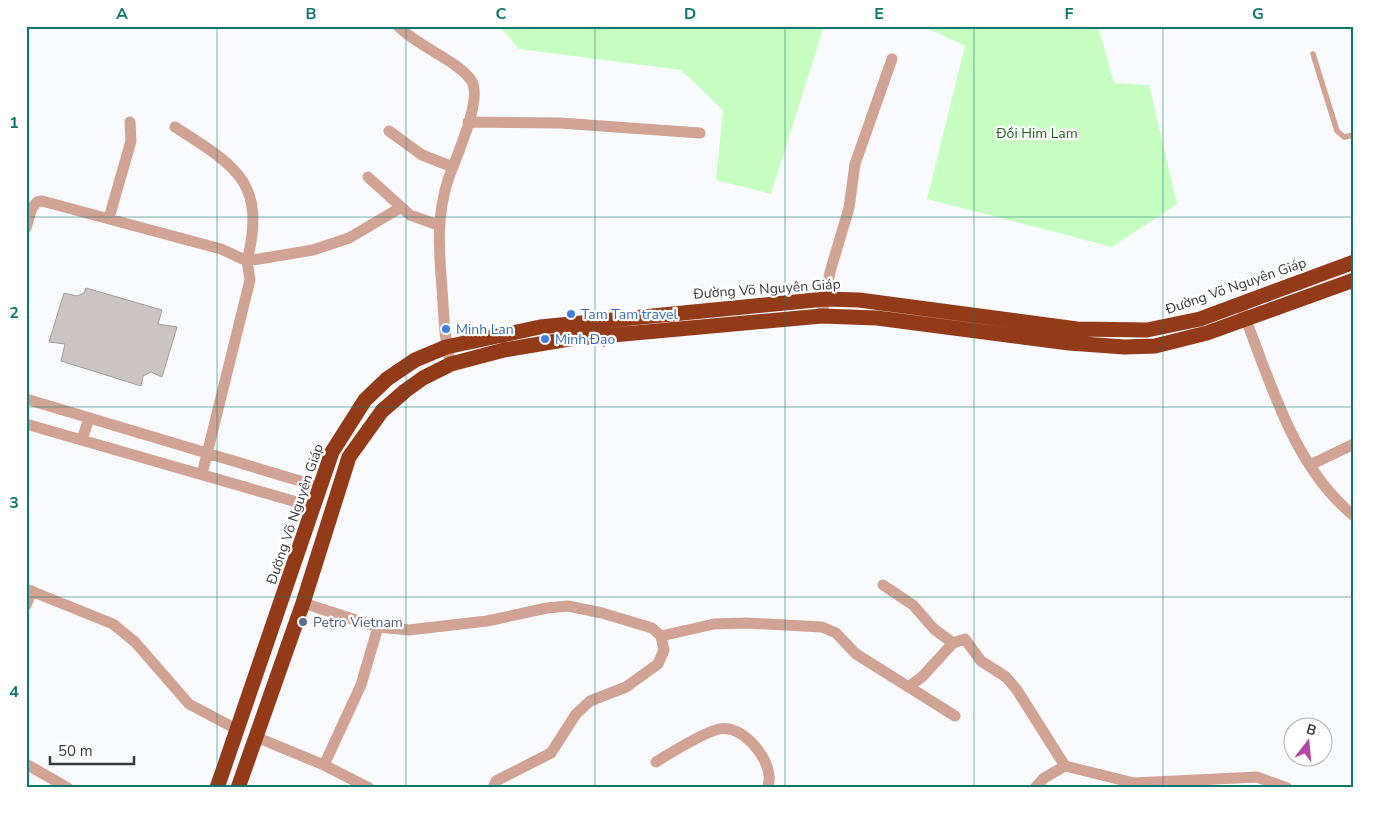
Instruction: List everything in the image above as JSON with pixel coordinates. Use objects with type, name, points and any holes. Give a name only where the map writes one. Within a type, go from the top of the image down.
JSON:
[{"type":"highway","name":"Đường Võ Nguyên Giáp","points":[[217,788],[332,452],[365,400],[387,379],[415,360],[446,347],[556,325],[825,298],[859,300],[1077,329],[1116,332],[1147,330],[1180,325],[1354,262]]},
{"type":"highway","points":[[238,788],[303,603],[349,457],[382,412],[405,390],[423,378],[451,364],[504,350],[569,339],[822,316],[877,318],[1069,343],[1124,347],[1171,344],[1354,280]]},
{"type":"street","points":[[398,26],[422,45],[463,71],[471,79],[476,92],[468,122],[452,167],[442,202],[438,225],[446,347],[451,364]]},
{"type":"street","points":[[822,316],[849,208],[858,155],[892,60]]},
{"type":"street","points":[[109,218],[131,141],[130,122]]},
{"type":"street","points":[[468,122],[560,123],[700,133]]},
{"type":"street","points":[[174,127],[221,157],[244,180],[248,188],[254,216],[252,240],[247,260],[250,280],[202,474]]},
{"type":"street","points":[[390,131],[422,155],[452,167]]},
{"type":"street","points":[[368,177],[400,208],[414,216],[438,225]]},
{"type":"street","points":[[26,228],[32,208],[37,202],[109,218],[221,248],[247,260],[321,248],[349,238],[400,208]]},
{"type":"street","points":[[1240,304],[1288,424],[1310,465],[1319,480],[1354,516]]},
{"type":"street","points":[[26,399],[320,488]]},
{"type":"street","points":[[82,440],[89,418]]},
{"type":"street","points":[[26,424],[314,507]]},
{"type":"street","points":[[1310,465],[1354,444]]},
{"type":"street","points":[[883,585],[913,604],[934,629],[953,643]]},
{"type":"street","points":[[26,605],[29,590],[113,624],[135,642],[188,704],[238,730]]},
{"type":"street","points":[[303,603],[378,627],[409,630],[487,621],[547,608],[568,606],[602,613],[652,628],[661,636],[664,650],[658,664],[626,687],[590,701],[576,714],[551,753],[496,782],[493,788]]},
{"type":"street","points":[[661,636],[714,624],[746,622],[822,627],[836,633],[856,654],[955,716]]},
{"type":"street","points":[[324,764],[361,685],[378,627]]},
{"type":"street","points":[[908,687],[929,670],[953,643],[965,640],[981,661],[1006,677],[1017,690],[1065,766]]},
{"type":"street","points":[[656,762],[720,729],[738,732],[756,747],[765,761],[769,776],[768,788]]},
{"type":"street","points":[[256,736],[324,764],[369,788]]},
{"type":"street","points":[[26,764],[68,788]]},
{"type":"street","points":[[1035,788],[1044,778],[1065,766],[1134,783],[1257,777],[1286,788]]},
{"type":"lane","points":[[1313,54],[1337,131],[1344,137],[1354,135]]},
{"type":"green space","points":[[499,26],[824,26],[771,194],[716,180],[723,110],[681,70],[519,49]]},
{"type":"green space","name":"Đồi Him Lam","points":[[922,26],[1098,26],[1114,83],[1149,85],[1177,204],[1112,247],[927,199],[965,46]]},
{"type":"building","points":[[86,288],[162,310],[158,324],[177,327],[162,377],[151,372],[143,376],[141,386],[61,361],[65,344],[49,342],[64,293],[77,296],[84,293]]},
{"type":"place","name":"Tam Tam travel","points":[[571,314]]},
{"type":"place","name":"Minh Lan","points":[[446,329]]},
{"type":"place","name":"Minh Đạo","points":[[545,339]]},
{"type":"place","name":"Petro Vietnam","points":[[303,622]]}]
